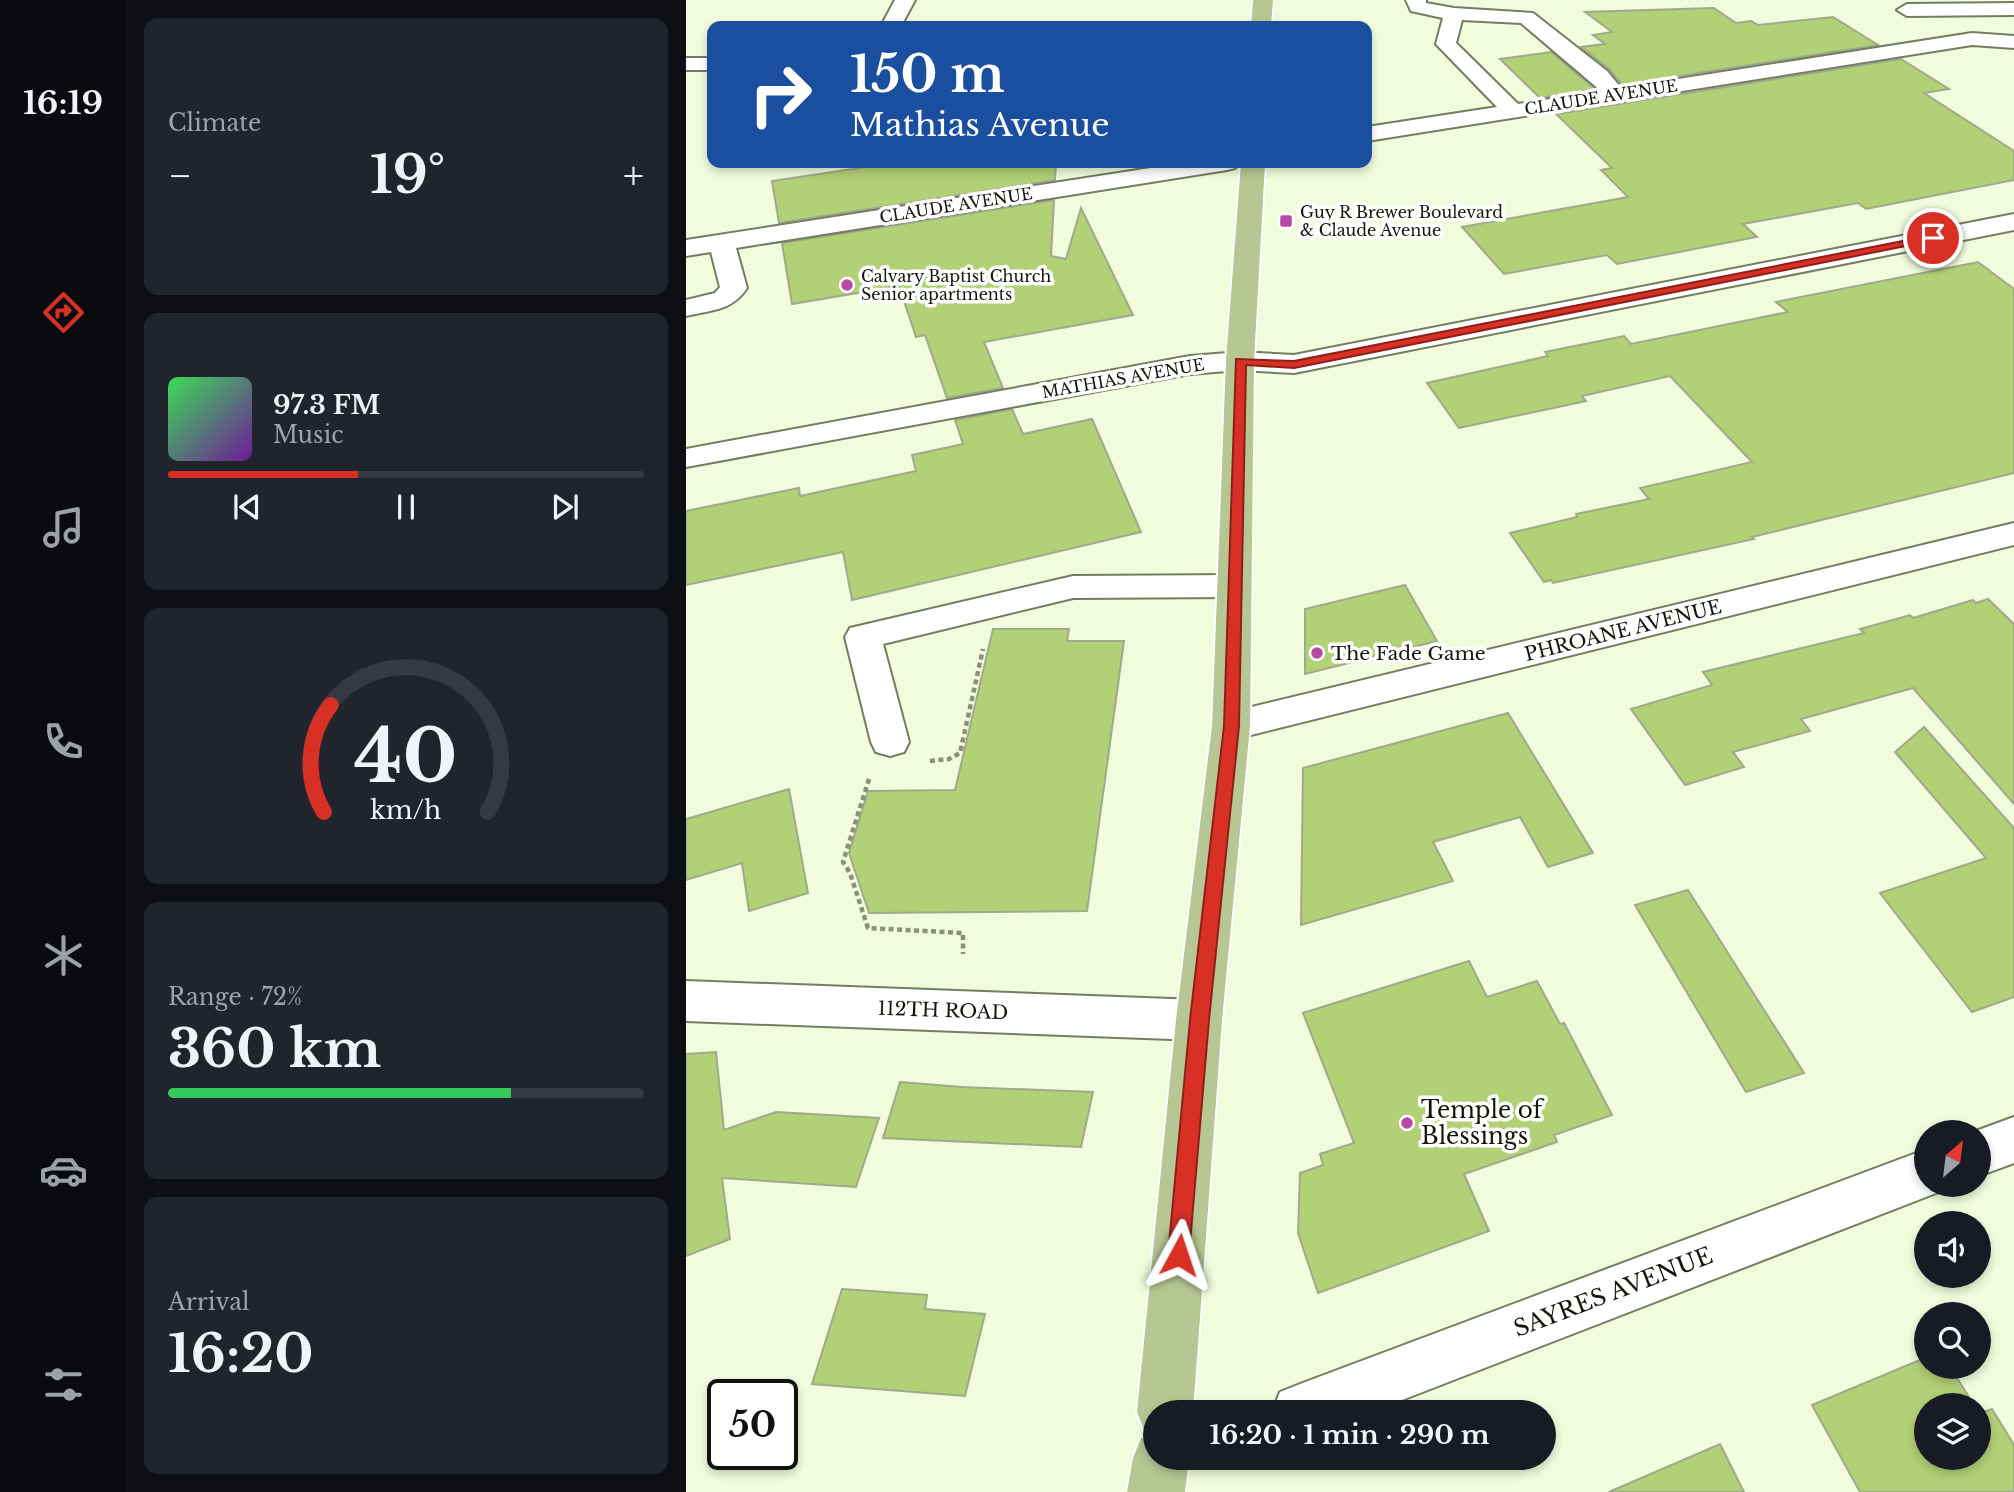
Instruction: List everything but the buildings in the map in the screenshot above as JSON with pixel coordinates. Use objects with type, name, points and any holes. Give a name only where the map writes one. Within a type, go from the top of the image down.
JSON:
[{"type":"main road","points":[[1261,21],[1263,0]]},
{"type":"main road","points":[[1169,1400],[1199,1020],[1231,726],[1240,361],[1253,168]]},
{"type":"street","points":[[894,21],[905,0]]},
{"type":"street","points":[[1416,0],[1418,7],[1454,14],[1527,17],[1599,76],[1616,95]]},
{"type":"street","points":[[1903,5],[2014,9]]},
{"type":"street","points":[[1903,5],[1936,45]]},
{"type":"street","points":[[1454,14],[1446,44],[1513,111]]},
{"type":"street","name":"CLAUDE AVENUE","points":[[1372,133],[1972,39],[2014,42]]},
{"type":"street","points":[[686,64],[707,64]]},
{"type":"street","name":"CLAUDE AVENUE","points":[[686,248],[1195,168]]},
{"type":"street","name":"MATHIAS AVENUE","points":[[686,458],[1181,366],[1240,361],[1294,364],[2014,222]]},
{"type":"street","points":[[686,308],[723,299],[734,288],[722,243]]},
{"type":"street","name":"PHROANE AVENUE","points":[[1231,726],[2014,534]]},
{"type":"street","points":[[881,755],[863,637],[1073,587],[1234,586]]},
{"type":"street","name":"112TH ROAD","points":[[686,1001],[1199,1020]]},
{"type":"street","points":[[1992,1148],[2014,1140]]},
{"type":"street","name":"SAYRES AVENUE","points":[[1331,1400],[1914,1178]]},
{"type":"path","points":[[926,762],[949,759],[960,753],[983,646]]},
{"type":"path","points":[[881,755],[843,862],[850,873],[868,928],[963,933],[963,954]]},
{"type":"place","name":"Guy R Brewer Boulevard & Claude Avenue","points":[[1286,221]]},
{"type":"place","name":"Calvary Baptist Church Senior apartments","points":[[847,285]]},
{"type":"place","name":"The Fade Game","points":[[1317,653]]},
{"type":"place","name":"Temple of Blessings","points":[[1407,1123]]},
{"type":"route","points":[[1179,1255],[1199,1020],[1231,726],[1240,361],[1294,364],[1933,238]]}]
